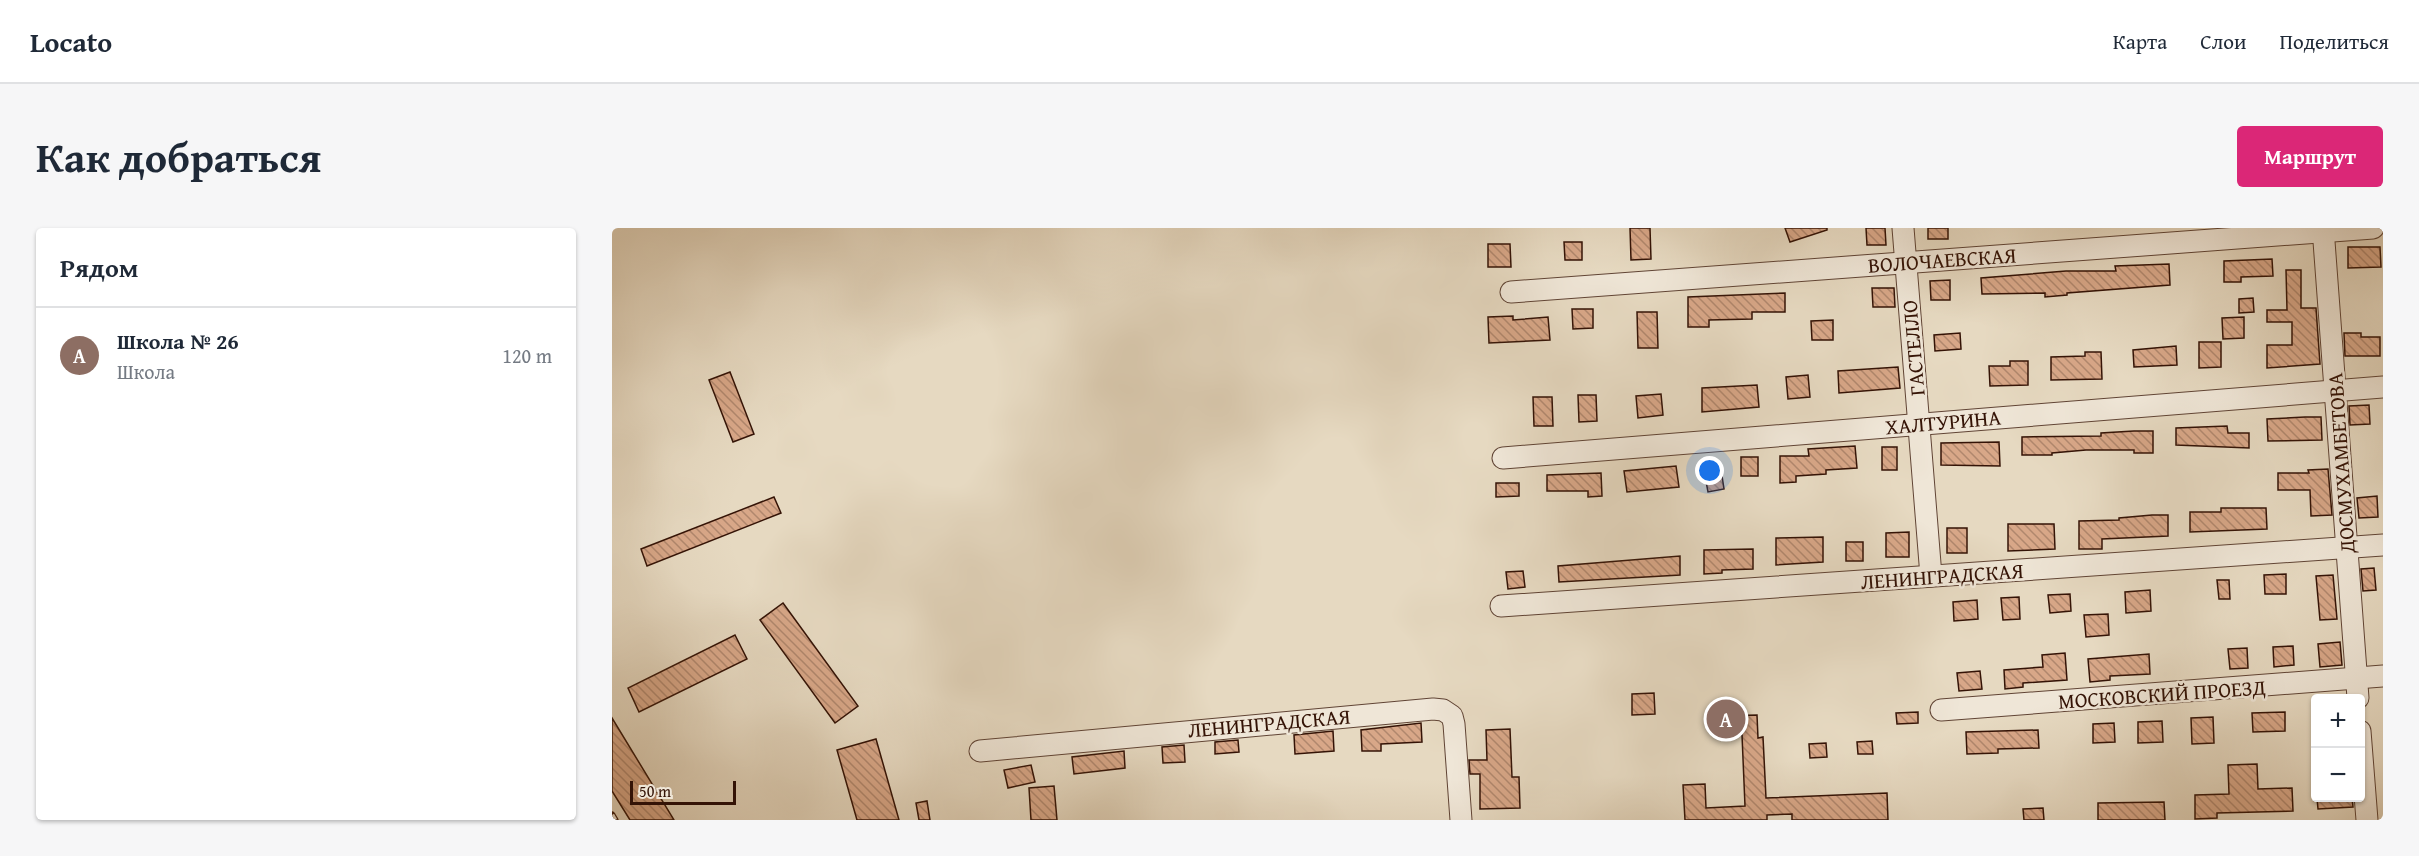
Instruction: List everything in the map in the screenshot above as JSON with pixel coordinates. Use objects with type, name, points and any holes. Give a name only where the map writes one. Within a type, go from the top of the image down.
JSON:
[{"type":"street","name":"ГАСТЕЛЛО","points":[[1903,228],[1931,576]]},
{"type":"street","name":"ВОЛОЧАЕВСКАЯ","points":[[1511,292],[2373,228]]},
{"type":"street","name":"ДОСМУХАМБЕТОВА","points":[[2323,230],[2357,689]]},
{"type":"street","name":"ХАЛТУРИНА","points":[[1503,458],[2383,387]]},
{"type":"street","name":"ЛЕНИНГРАДСКАЯ","points":[[1501,606],[2383,545]]},
{"type":"street","name":"МОСКОВСКИЙ ПРОЕЗД","points":[[1941,710],[2357,689],[2383,676]]},
{"type":"street","name":"ЛЕНИНГРАДСКАЯ","points":[[980,751],[1433,709],[1443,710],[1452,716],[1454,724],[1461,820]]},
{"type":"street","points":[[2362,748],[2367,820]]},
{"type":"building","points":[[1630,228],[1650,228],[1651,259],[1631,260]]},
{"type":"building","points":[[1785,228],[1827,228],[1827,230],[1790,242]]},
{"type":"building","points":[[1866,228],[1885,228],[1886,245],[1867,245]]},
{"type":"building","points":[[1928,228],[1948,228],[1948,239],[1928,239]]},
{"type":"building","points":[[1564,242],[1582,242],[1582,260],[1565,260]]},
{"type":"building","points":[[1488,244],[1510,244],[1511,267],[1488,267]]},
{"type":"building","points":[[2348,247],[2380,247],[2381,267],[2348,268]]},
{"type":"building","points":[[2272,259],[2273,276],[2241,277],[2241,282],[2224,282],[2224,261]]},
{"type":"building","points":[[2169,264],[2170,285],[2067,293],[2067,295],[2045,297],[2045,293],[1982,294],[1981,278],[2066,271],[2116,271],[2115,266]]},
{"type":"building","points":[[2286,270],[2301,270],[2301,308],[2316,308],[2320,364],[2267,368],[2267,345],[2292,345],[2292,322],[2267,322],[2267,310],[2287,310]]},
{"type":"building","points":[[1950,280],[1950,300],[1931,300],[1930,281]]},
{"type":"building","points":[[1872,288],[1894,288],[1895,307],[1873,307]]},
{"type":"building","points":[[1785,293],[1785,312],[1752,312],[1752,319],[1709,320],[1709,327],[1688,327],[1688,297]]},
{"type":"building","points":[[2253,298],[2254,312],[2239,313],[2239,299]]},
{"type":"building","points":[[1572,309],[1593,309],[1593,328],[1573,329]]},
{"type":"building","points":[[1637,312],[1657,312],[1658,348],[1638,348]]},
{"type":"building","points":[[1513,316],[1513,320],[1548,317],[1550,340],[1489,343],[1488,317]]},
{"type":"building","points":[[2244,317],[2244,338],[2223,339],[2222,318]]},
{"type":"building","points":[[1833,320],[1833,340],[1812,340],[1811,321]]},
{"type":"building","points":[[1960,333],[1961,349],[1935,351],[1934,335]]},
{"type":"building","points":[[2344,333],[2361,333],[2361,337],[2380,337],[2380,356],[2345,356]]},
{"type":"building","points":[[2199,342],[2221,342],[2221,367],[2199,368]]},
{"type":"building","points":[[2176,346],[2177,365],[2134,367],[2133,350]]},
{"type":"building","points":[[2085,352],[2101,352],[2102,379],[2051,380],[2051,357],[2085,356]]},
{"type":"building","points":[[2010,361],[2028,361],[2028,385],[1990,386],[1989,366],[2010,366]]},
{"type":"building","points":[[1898,367],[1900,388],[1839,393],[1838,371]]},
{"type":"building","points":[[730,372],[754,434],[733,442],[709,380]]},
{"type":"building","points":[[1808,375],[1810,397],[1788,399],[1786,377]]},
{"type":"building","points":[[1757,385],[1759,407],[1702,412],[1702,388]]},
{"type":"building","points":[[1661,394],[1663,415],[1638,418],[1636,396]]},
{"type":"building","points":[[1578,395],[1596,395],[1597,421],[1579,422]]},
{"type":"building","points":[[1533,397],[1552,397],[1553,426],[1534,426]]},
{"type":"building","points":[[2369,405],[2370,424],[2350,425],[2349,406]]},
{"type":"building","points":[[2321,417],[2322,440],[2268,441],[2267,419]]},
{"type":"building","points":[[2227,426],[2228,433],[2249,433],[2249,448],[2176,445],[2176,428]]},
{"type":"building","points":[[2153,431],[2153,453],[2134,453],[2134,450],[2086,450],[2052,453],[2052,455],[2022,455],[2022,437],[2101,436],[2101,433]]},
{"type":"building","points":[[1999,442],[2000,466],[1941,465],[1941,443]]},
{"type":"building","points":[[1855,446],[1857,468],[1826,470],[1826,474],[1796,476],[1796,482],[1780,483],[1780,456],[1809,456],[1808,449]]},
{"type":"building","points":[[1882,447],[1897,447],[1897,470],[1882,470]]},
{"type":"building","points":[[1741,457],[1758,457],[1758,476],[1741,476]]},
{"type":"building","points":[[1720,463],[1724,489],[1708,492],[1703,466]]},
{"type":"building","points":[[1676,466],[1679,487],[1627,492],[1624,471]]},
{"type":"building","points":[[2328,469],[2332,515],[2311,516],[2310,490],[2278,490],[2278,473],[2309,473],[2308,470]]},
{"type":"building","points":[[1601,473],[1602,496],[1588,497],[1588,491],[1547,491],[1547,475]]},
{"type":"building","points":[[1496,483],[1519,483],[1519,496],[1496,497]]},
{"type":"building","points":[[2377,496],[2378,517],[2359,518],[2357,498]]},
{"type":"building","points":[[774,497],[781,513],[647,566],[641,549]]},
{"type":"building","points":[[2221,508],[2266,508],[2267,529],[2190,532],[2190,512],[2221,512]]},
{"type":"building","points":[[2168,515],[2168,536],[2102,539],[2102,549],[2079,549],[2079,521],[2119,520],[2119,518]]},
{"type":"building","points":[[2008,524],[2054,524],[2055,549],[2008,551]]},
{"type":"building","points":[[1947,528],[1967,528],[1967,553],[1947,553]]},
{"type":"building","points":[[1909,532],[1909,557],[1886,557],[1886,533]]},
{"type":"building","points":[[1823,537],[1823,562],[1776,565],[1776,538]]},
{"type":"building","points":[[1846,542],[1863,542],[1863,561],[1846,561]]},
{"type":"building","points":[[1753,549],[1753,569],[1722,570],[1722,573],[1704,574],[1704,550]]},
{"type":"building","points":[[1680,556],[1680,575],[1559,582],[1558,566]]},
{"type":"building","points":[[2374,568],[2376,590],[2363,591],[2361,569]]},
{"type":"building","points":[[1523,571],[1525,587],[1508,589],[1506,572]]},
{"type":"building","points":[[2286,574],[2286,594],[2265,594],[2264,575]]},
{"type":"building","points":[[2333,575],[2337,619],[2320,620],[2316,576]]},
{"type":"building","points":[[2217,580],[2229,580],[2230,599],[2219,599]]},
{"type":"building","points":[[2150,590],[2151,611],[2126,613],[2125,592]]},
{"type":"building","points":[[2070,594],[2071,611],[2050,613],[2048,595]]},
{"type":"building","points":[[2019,597],[2020,619],[2003,620],[2001,598]]},
{"type":"building","points":[[1977,600],[1978,619],[1954,621],[1953,602]]},
{"type":"building","points":[[783,603],[858,706],[835,723],[760,620]]},
{"type":"building","points":[[2108,614],[2109,635],[2086,637],[2084,615]]},
{"type":"building","points":[[735,635],[747,659],[639,712],[628,688]]},
{"type":"building","points":[[2340,642],[2342,665],[2320,667],[2318,644]]},
{"type":"building","points":[[2293,646],[2294,665],[2274,667],[2273,647]]},
{"type":"building","points":[[2247,648],[2248,668],[2230,669],[2228,649]]},
{"type":"building","points":[[2065,653],[2067,680],[2023,683],[2023,687],[2005,689],[2004,670],[2043,667],[2042,655]]},
{"type":"building","points":[[2149,654],[2150,674],[2110,676],[2110,680],[2090,682],[2088,659]]},
{"type":"building","points":[[1980,671],[1982,689],[1959,691],[1957,673]]},
{"type":"building","points":[[1654,693],[1655,714],[1632,715],[1632,694]]},
{"type":"building","points":[[1918,712],[1918,723],[1897,724],[1896,713]]},
{"type":"building","points":[[2285,712],[2285,731],[2253,732],[2252,713]]},
{"type":"building","points":[[1757,715],[1758,738],[1763,737],[1766,798],[1887,793],[1888,820],[1792,820],[1792,814],[1767,815],[1767,820],[1685,820],[1683,785],[1705,784],[1706,808],[1745,806],[1742,735],[1720,736],[1720,716]]},
{"type":"building","points":[[2213,717],[2214,743],[2192,744],[2191,718]]},
{"type":"building","points":[[612,718],[674,820],[630,820],[612,791]]},
{"type":"building","points":[[2162,721],[2163,742],[2138,743],[2138,722]]},
{"type":"building","points":[[1421,723],[1422,742],[1381,744],[1381,751],[1362,751],[1361,730]]},
{"type":"building","points":[[2114,723],[2115,742],[2093,743],[2093,724]]},
{"type":"building","points":[[1510,729],[1512,777],[1519,777],[1520,808],[1480,809],[1480,774],[1470,774],[1469,760],[1487,760],[1486,730]]},
{"type":"building","points":[[2038,730],[2039,748],[1998,749],[1998,753],[1967,754],[1966,732]]},
{"type":"building","points":[[1333,731],[1334,751],[1295,754],[1294,735]]},
{"type":"building","points":[[876,739],[899,820],[857,820],[837,750]]},
{"type":"building","points":[[1238,740],[1239,752],[1215,754],[1215,742]]},
{"type":"building","points":[[1872,741],[1873,754],[1858,754],[1857,742]]},
{"type":"building","points":[[1826,743],[1827,757],[1810,758],[1809,744]]},
{"type":"building","points":[[1184,745],[1185,762],[1163,763],[1162,747]]},
{"type":"building","points":[[1124,751],[1125,768],[1074,774],[1072,757]]},
{"type":"building","points":[[2257,764],[2258,789],[2292,788],[2293,811],[2217,813],[2217,818],[2195,819],[2195,795],[2229,794],[2228,765]]},
{"type":"building","points":[[1031,765],[1035,782],[1008,788],[1004,770]]},
{"type":"building","points":[[1054,786],[1057,820],[1031,820],[1029,788]]},
{"type":"building","points":[[927,801],[930,820],[919,820],[916,803]]},
{"type":"building","points":[[2164,802],[2165,820],[2098,820],[2098,803]]},
{"type":"building","points":[[2317,802],[2352,802],[2353,807],[2318,809]]},
{"type":"building","points":[[2043,808],[2044,820],[2024,820],[2023,809]]},
{"type":"railway","points":[[612,815],[615,820]]},
{"type":"place","name":"Школа № 26","points":[[1726,719]]}]
